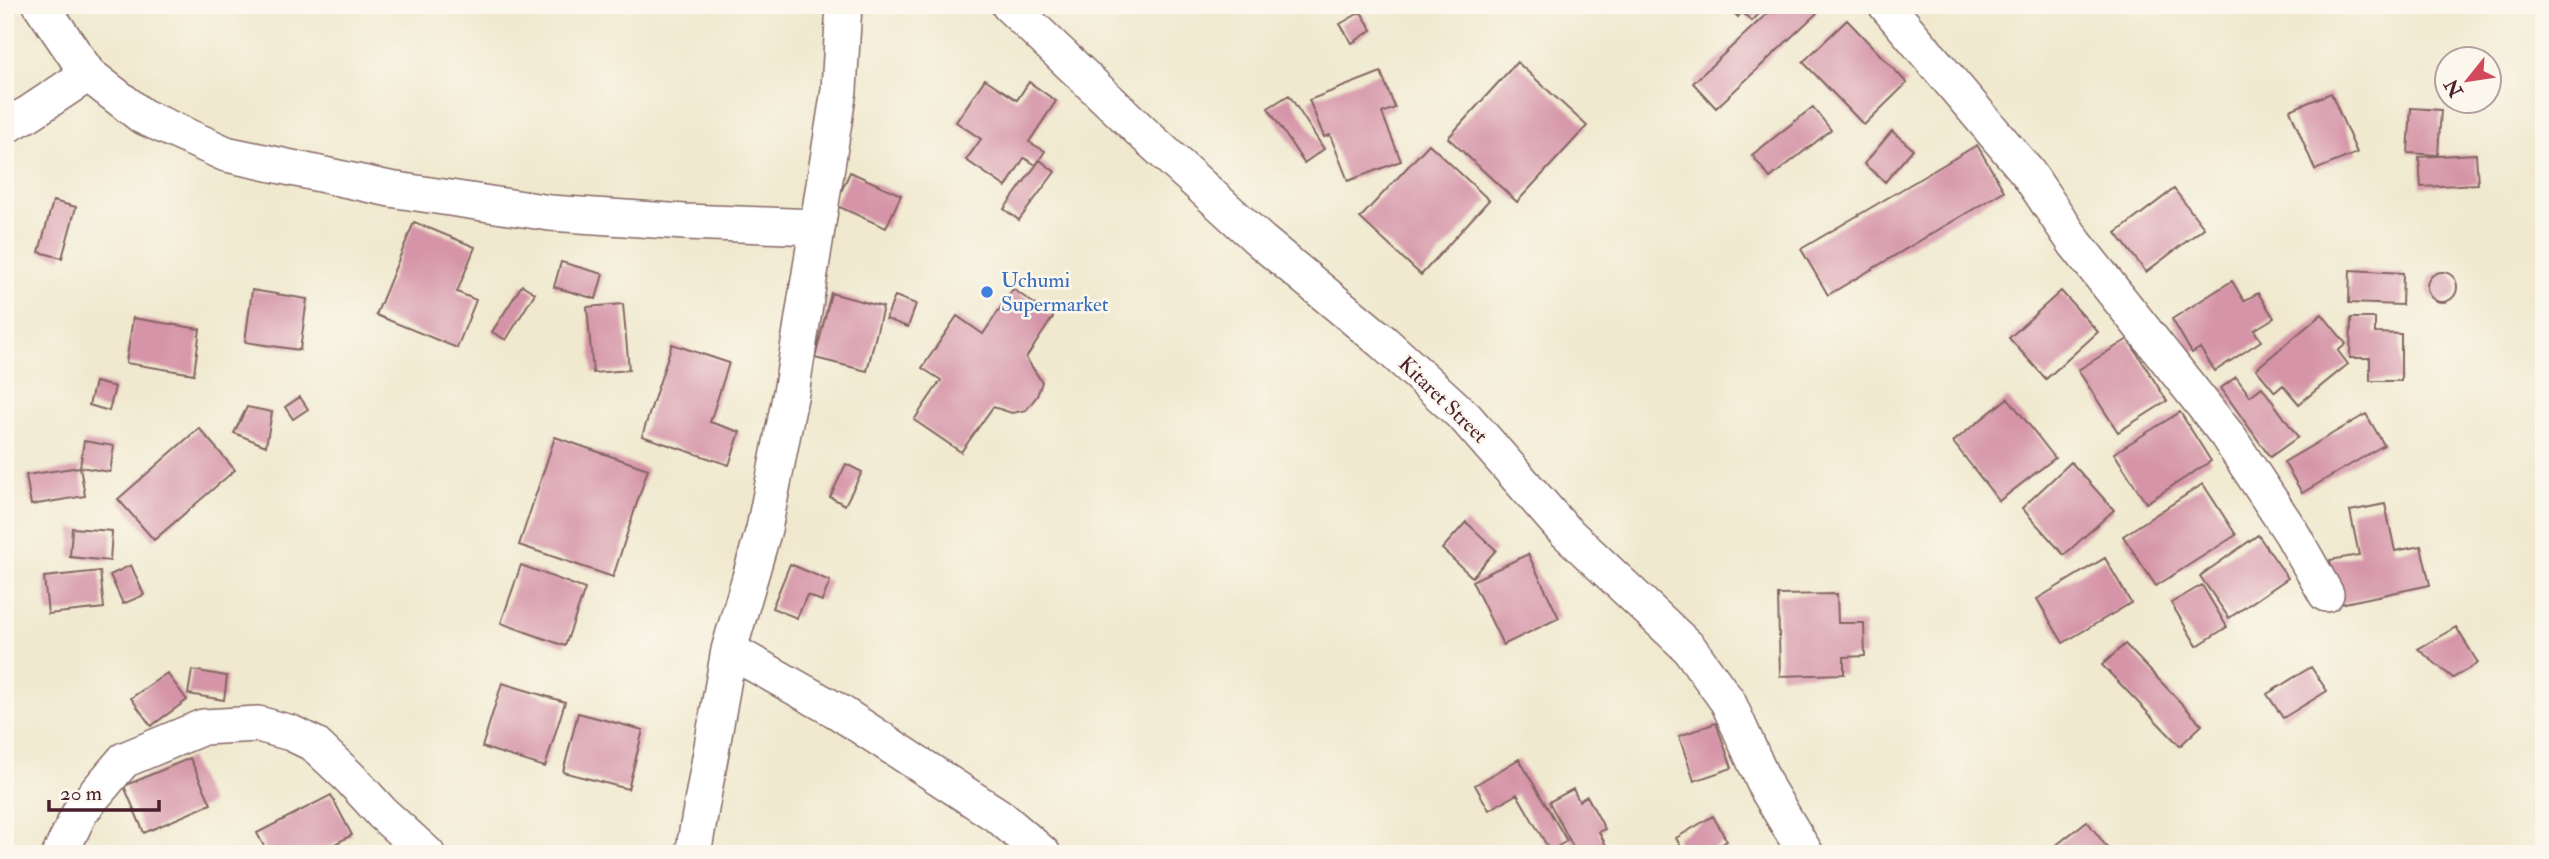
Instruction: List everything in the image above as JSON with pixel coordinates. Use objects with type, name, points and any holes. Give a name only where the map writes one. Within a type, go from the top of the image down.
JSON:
[{"type":"street","points":[[41,5],[88,74],[142,116],[226,154],[377,186],[550,213],[816,227]]},
{"type":"street","points":[[693,854],[729,650],[764,530],[792,387],[839,90],[844,5]]},
{"type":"street","name":"Kitaret Street","points":[[1009,5],[1261,241],[1383,342],[1466,418],[1562,528],[1689,648],[1728,702],[1767,789],[1806,854]]},
{"type":"street","points":[[1886,5],[2028,173],[2075,243],[2227,435],[2291,532],[2326,594]]},
{"type":"street","points":[[5,126],[88,74]]},
{"type":"street","points":[[729,650],[839,712],[1000,817],[1043,854]]},
{"type":"street","points":[[60,854],[80,811],[124,760],[203,727],[258,724],[291,733],[314,744],[427,854]]},
{"type":"building","points":[[1726,5],[1768,5],[1752,21],[1742,12],[1738,17]]},
{"type":"building","points":[[1776,5],[1810,5],[1817,13],[1716,108],[1693,83]]},
{"type":"building","points":[[1361,12],[1372,30],[1352,43],[1340,24]]},
{"type":"building","points":[[1847,20],[1907,83],[1864,125],[1803,62]]},
{"type":"building","points":[[1517,62],[1587,126],[1517,202],[1448,138]]},
{"type":"building","points":[[1381,72],[1395,108],[1382,113],[1401,161],[1348,181],[1330,135],[1324,137],[1309,100]]},
{"type":"building","points":[[985,79],[1017,100],[1029,82],[1056,101],[1029,142],[1045,151],[1036,165],[1024,158],[1006,187],[966,160],[981,139],[956,122]]},
{"type":"building","points":[[2331,93],[2357,153],[2315,170],[2290,110]]},
{"type":"building","points":[[1289,95],[1324,149],[1304,163],[1268,108]]},
{"type":"building","points":[[1813,107],[1831,130],[1770,178],[1752,155]]},
{"type":"building","points":[[2411,108],[2434,110],[2434,116],[2441,116],[2438,155],[2408,153]]},
{"type":"building","points":[[2536,115],[2544,115],[2544,171],[2536,171]]},
{"type":"building","points":[[1892,131],[1913,149],[1885,182],[1864,164]]},
{"type":"building","points":[[1429,144],[1489,200],[1421,275],[1360,218]]},
{"type":"building","points":[[1977,145],[2004,191],[1828,295],[1801,249]]},
{"type":"building","points":[[2476,154],[2478,184],[2421,187],[2419,157]]},
{"type":"building","points":[[1040,160],[1055,172],[1019,220],[1004,209]]},
{"type":"building","points":[[850,172],[901,195],[886,228],[835,205]]},
{"type":"building","points":[[2174,189],[2204,228],[2146,272],[2116,233]]},
{"type":"building","points":[[53,201],[76,207],[62,258],[39,252]]},
{"type":"building","points":[[414,222],[475,247],[457,292],[476,300],[457,348],[376,315]]},
{"type":"building","points":[[561,262],[603,274],[596,299],[554,287]]},
{"type":"building","points":[[2350,270],[2403,273],[2402,305],[2349,303]]},
{"type":"building","points":[[2442,272],[2453,276],[2457,287],[2453,298],[2442,302],[2431,298],[2427,287],[2431,276]]},
{"type":"building","points":[[2232,281],[2244,301],[2258,293],[2274,318],[2254,330],[2261,341],[2215,371],[2200,348],[2192,353],[2172,319]]},
{"type":"building","points":[[522,285],[535,293],[506,340],[492,332]]},
{"type":"building","points":[[1013,289],[1053,317],[1026,358],[1042,382],[1037,396],[1026,410],[1012,413],[993,407],[961,452],[914,420],[941,380],[922,368],[957,316],[983,334]]},
{"type":"building","points":[[252,290],[307,299],[300,350],[245,342]]},
{"type":"building","points":[[2061,291],[2098,332],[2046,379],[2009,338]]},
{"type":"building","points":[[831,293],[883,307],[867,371],[815,358]]},
{"type":"building","points":[[895,296],[916,304],[908,327],[886,319]]},
{"type":"building","points":[[623,304],[629,370],[593,373],[587,307]]},
{"type":"building","points":[[2322,314],[2346,344],[2338,351],[2348,364],[2299,404],[2283,385],[2275,392],[2256,369]]},
{"type":"building","points":[[133,318],[200,329],[194,374],[126,363]]},
{"type":"building","points":[[2351,318],[2375,318],[2375,333],[2401,334],[2401,381],[2370,381],[2370,358],[2350,358]]},
{"type":"building","points":[[2128,339],[2167,401],[2118,432],[2078,370]]},
{"type":"building","points":[[672,344],[729,363],[710,422],[740,432],[729,465],[642,436]]},
{"type":"building","points":[[2236,377],[2250,396],[2262,387],[2298,437],[2270,457],[2221,388]]},
{"type":"building","points":[[95,382],[115,387],[109,411],[89,405]]},
{"type":"building","points":[[300,397],[308,409],[293,419],[285,407]]},
{"type":"building","points":[[2008,398],[2055,458],[1999,501],[1953,442]]},
{"type":"building","points":[[247,407],[272,412],[266,446],[234,433]]},
{"type":"building","points":[[2180,412],[2211,461],[2146,503],[2114,453]]},
{"type":"building","points":[[2366,414],[2384,445],[2302,493],[2284,462]]},
{"type":"building","points":[[199,428],[235,470],[154,540],[118,499]]},
{"type":"building","points":[[555,437],[648,469],[613,577],[519,545]]},
{"type":"building","points":[[84,441],[114,446],[110,472],[80,467]]},
{"type":"building","points":[[2071,462],[2114,510],[2064,555],[2022,508]]},
{"type":"building","points":[[846,464],[862,472],[845,505],[830,497]]},
{"type":"building","points":[[80,467],[85,496],[31,505],[26,475]]},
{"type":"building","points":[[2203,484],[2236,535],[2156,586],[2123,536]]},
{"type":"building","points":[[2385,504],[2395,551],[2421,546],[2430,585],[2340,604],[2330,560],[2359,555],[2350,511]]},
{"type":"building","points":[[1466,522],[1496,550],[1472,577],[1442,549]]},
{"type":"building","points":[[72,528],[112,531],[110,561],[70,557]]},
{"type":"building","points":[[2258,535],[2288,578],[2229,618],[2200,576]]},
{"type":"building","points":[[1528,554],[1559,618],[1503,645],[1472,581]]},
{"type":"building","points":[[2105,558],[2131,603],[2063,643],[2037,599]]},
{"type":"building","points":[[790,564],[830,581],[822,601],[807,595],[797,618],[772,608]]},
{"type":"building","points":[[131,565],[144,595],[123,604],[110,575]]},
{"type":"building","points":[[521,565],[585,589],[565,646],[501,623]]},
{"type":"building","points":[[100,571],[104,608],[48,614],[44,577]]},
{"type":"building","points":[[2202,585],[2227,627],[2197,646],[2171,603]]},
{"type":"building","points":[[1837,594],[1838,623],[1864,623],[1865,656],[1844,657],[1844,674],[1780,676],[1778,595]]},
{"type":"building","points":[[2456,627],[2478,663],[2453,678],[2418,649]]},
{"type":"building","points":[[2125,644],[2202,725],[2180,746],[2102,665]]},
{"type":"building","points":[[2311,667],[2327,691],[2283,718],[2267,694]]},
{"type":"building","points":[[192,670],[227,676],[224,700],[188,694]]},
{"type":"building","points":[[167,673],[187,700],[151,726],[131,698]]},
{"type":"building","points":[[502,683],[565,702],[545,767],[482,747]]},
{"type":"building","points":[[578,713],[643,730],[628,789],[563,772]]},
{"type":"building","points":[[1716,723],[1732,768],[1694,781],[1679,736]]},
{"type":"building","points":[[190,758],[211,804],[144,833],[124,786]]},
{"type":"building","points":[[1519,759],[1567,841],[1550,851],[1517,794],[1489,810],[1475,785]]},
{"type":"building","points":[[1573,789],[1579,801],[1587,796],[1605,829],[1599,832],[1610,853],[1577,854],[1549,802]]},
{"type":"building","points":[[331,795],[352,835],[316,854],[268,854],[257,833]]},
{"type":"building","points":[[1713,816],[1727,841],[1704,854],[1685,854],[1676,838]]},
{"type":"building","points":[[2087,821],[2112,854],[2045,854]]},
{"type":"place","name":"Uchumi Supermarket","points":[[987,292]]}]
